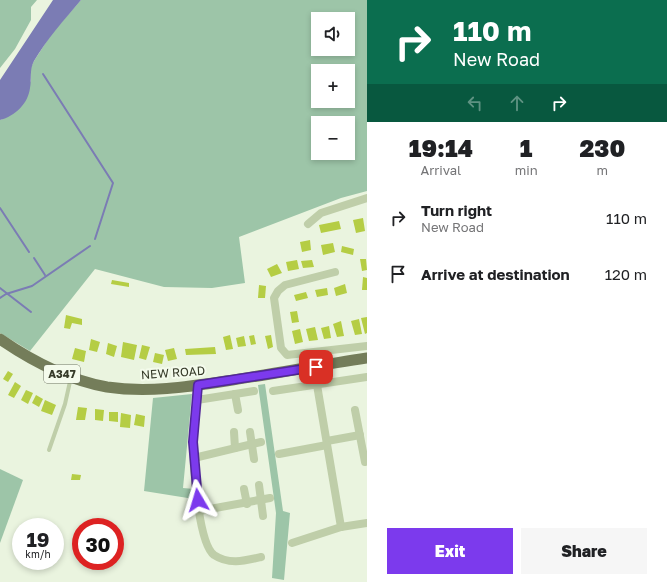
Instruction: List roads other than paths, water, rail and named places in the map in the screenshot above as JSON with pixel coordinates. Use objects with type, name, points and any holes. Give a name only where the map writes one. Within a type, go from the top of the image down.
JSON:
[{"type":"main road","name":"NEW ROAD","points":[[0,339],[20,353],[52,370],[71,377],[108,387],[150,390],[198,385],[287,372],[367,358]]},
{"type":"main road","name":"NEW ROAD","points":[[287,372],[367,365]]},
{"type":"street","points":[[308,224],[321,213],[367,198]]},
{"type":"street","points":[[335,272],[285,285],[278,291],[274,298],[281,348],[287,355],[367,346]]},
{"type":"street","points":[[273,391],[367,377]]},
{"type":"street","points":[[198,385],[193,442],[199,511],[205,543],[213,554],[228,562],[243,561],[261,557]]},
{"type":"street","points":[[317,385],[341,527]]},
{"type":"street","points":[[197,400],[254,392]]},
{"type":"street","points":[[235,394],[238,410]]},
{"type":"street","points":[[355,410],[365,462]]},
{"type":"street","points":[[234,432],[235,448]]},
{"type":"street","points":[[250,432],[254,459]]},
{"type":"street","points":[[279,454],[360,435]]},
{"type":"street","points":[[194,458],[261,442]]},
{"type":"street","points":[[259,485],[262,516]]},
{"type":"street","points":[[244,489],[246,504]]},
{"type":"street","points":[[199,511],[246,504],[270,498]]},
{"type":"street","points":[[292,543],[341,527],[367,523]]},
{"type":"lane","points":[[49,450],[65,404],[71,377]]},
{"type":"water","points":[[53,0],[81,0],[50,37],[34,61],[29,94],[24,104],[11,116],[0,120],[0,80]]},
{"type":"waterway","points":[[43,74],[113,183],[95,239]]},
{"type":"waterway","points":[[0,208],[29,252]]},
{"type":"waterway","points":[[0,298],[6,294],[32,286],[90,246]]},
{"type":"waterway","points":[[34,258],[45,275]]},
{"type":"waterway","points":[[0,288],[31,312]]}]
